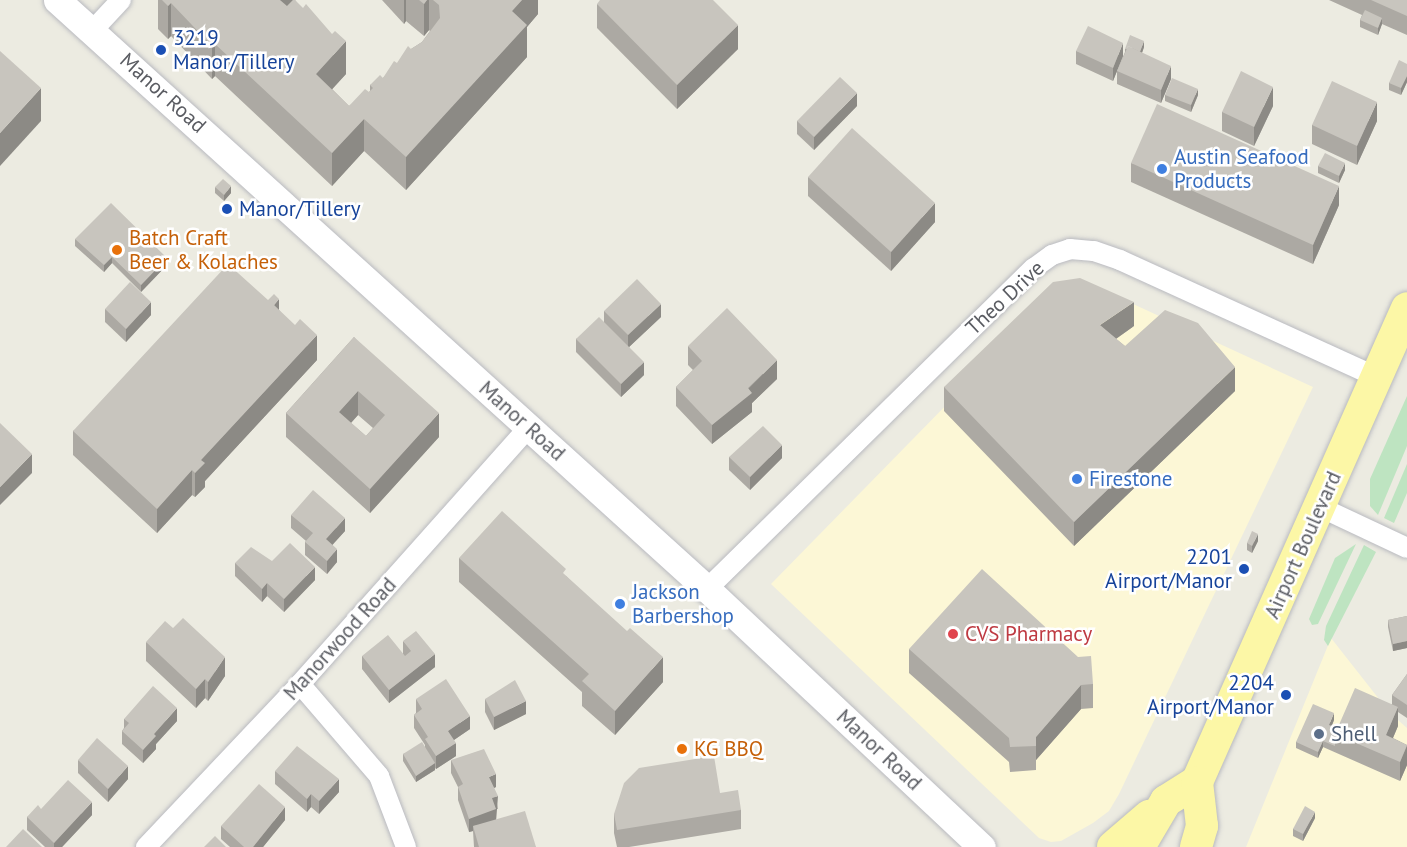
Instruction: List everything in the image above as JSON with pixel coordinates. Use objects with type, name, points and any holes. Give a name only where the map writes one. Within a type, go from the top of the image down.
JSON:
[{"type":"main road","name":"Manor Road","points":[[57,0],[93,30],[707,589],[981,847]]},
{"type":"main road","name":"Airport Boulevard","points":[[1197,782],[1407,308]]},
{"type":"main road","points":[[1113,847],[1166,801],[1197,782],[1202,818],[1196,847]]},
{"type":"main road","points":[[1139,847],[1166,801]]},
{"type":"main road","points":[[1163,847],[1166,801]]},
{"type":"street","points":[[93,30],[121,0]]},
{"type":"street","name":"Theo Drive","points":[[707,589],[1034,268],[1070,249],[1094,251],[1120,260],[1377,377]]},
{"type":"street","name":"Manorwood Road","points":[[146,847],[300,684],[530,427]]},
{"type":"street","points":[[1320,507],[1407,548]]},
{"type":"street","points":[[300,684],[379,776],[406,847]]},
{"type":"shaded area","points":[[1094,286],[1313,387],[1119,794],[1109,811],[1093,823],[1061,841],[1051,842],[1039,838],[771,584],[1049,300]]},
{"type":"shaded area","points":[[1331,638],[1390,713],[1407,728],[1407,847],[1246,847]]},
{"type":"green space","points":[[1407,396],[1407,446],[1378,515],[1370,506],[1370,479]]},
{"type":"green space","points":[[1407,464],[1407,493],[1394,523],[1384,518]]},
{"type":"green space","points":[[1356,544],[1318,624],[1312,625],[1309,619],[1335,558]]},
{"type":"green space","points":[[1364,545],[1376,552],[1328,646],[1324,640],[1326,626]]},
{"type":"building","points":[[162,0],[280,0],[287,6],[295,0],[303,8],[306,4],[332,34],[335,31],[346,41],[316,74],[349,106],[365,89],[369,92],[373,88],[370,85],[380,75],[383,78],[408,46],[411,49],[422,42],[440,18],[439,5],[433,0],[522,0],[512,11],[527,25],[406,157],[364,119],[332,153],[215,44],[212,46],[171,3],[168,6]]},
{"type":"building","points":[[600,0],[713,0],[738,25],[677,85],[597,4]]},
{"type":"building","points":[[1371,0],[1407,0],[1407,16]]},
{"type":"building","points":[[1365,10],[1382,18],[1378,28],[1360,20]]},
{"type":"building","points":[[1088,26],[1123,43],[1113,68],[1076,51]]},
{"type":"building","points":[[1130,35],[1144,41],[1140,52],[1128,46],[1125,49]]},
{"type":"building","points":[[1128,46],[1171,66],[1161,90],[1117,71]]},
{"type":"building","points":[[0,51],[41,88],[0,133]]},
{"type":"building","points":[[1399,60],[1407,64],[1407,76],[1401,88],[1389,83]]},
{"type":"building","points":[[1241,71],[1273,87],[1254,127],[1222,112]]},
{"type":"building","points":[[840,77],[857,93],[814,137],[797,121]]},
{"type":"building","points":[[1172,78],[1198,89],[1191,105],[1165,95]]},
{"type":"building","points":[[1332,81],[1377,102],[1357,146],[1312,125]]},
{"type":"building","points":[[1157,104],[1339,186],[1313,245],[1131,163]]},
{"type":"building","points":[[852,128],[935,203],[891,252],[808,177]]},
{"type":"building","points":[[1325,153],[1345,163],[1339,176],[1318,166]]},
{"type":"building","points":[[223,179],[231,186],[224,195],[215,187]]},
{"type":"building","points":[[111,203],[167,258],[141,285],[112,257],[104,265],[75,239]]},
{"type":"building","points":[[228,264],[268,300],[274,294],[279,299],[274,305],[295,325],[300,319],[317,335],[201,460],[205,463],[195,473],[192,470],[157,509],[73,431]]},
{"type":"building","name":"Firestone","points":[[1080,278],[1134,302],[1100,325],[1125,346],[1165,310],[1198,323],[1235,367],[1074,522],[944,387],[1053,282]]},
{"type":"building","points":[[637,279],[661,304],[628,335],[604,311]]},
{"type":"building","points":[[130,282],[151,302],[126,329],[105,309]]},
{"type":"building","points":[[727,308],[777,360],[748,388],[752,393],[712,425],[676,387],[702,361],[688,346]]},
{"type":"building","points":[[599,317],[644,362],[621,384],[576,339]]},
{"type":"building","points":[[354,337],[439,413],[370,489],[286,413]],"holes":[[[358,391],[385,415],[366,436],[339,412]]]},
{"type":"building","points":[[0,423],[32,454],[0,487]]},
{"type":"building","points":[[763,426],[782,445],[750,477],[729,457]]},
{"type":"building","points":[[313,490],[345,518],[326,539],[337,549],[327,561],[305,542],[313,533],[291,515]]},
{"type":"building","points":[[502,511],[566,569],[563,573],[627,631],[630,628],[663,657],[615,711],[582,681],[589,674],[459,558]]},
{"type":"building","points":[[1252,531],[1258,534],[1252,546],[1247,543]]},
{"type":"building","points":[[290,543],[315,567],[284,599],[267,583],[262,589],[235,563],[251,547],[272,561]]},
{"type":"building","name":"CVS Pharmacy","points":[[982,569],[1078,657],[1091,656],[1093,684],[1081,685],[1036,737],[1036,746],[1010,747],[1009,738],[909,649]]},
{"type":"building","points":[[1407,616],[1407,641],[1393,644],[1388,620]]},
{"type":"building","points":[[183,618],[225,657],[208,682],[205,679],[196,689],[146,642],[165,621],[173,628]]},
{"type":"building","points":[[416,631],[435,654],[389,690],[362,656],[388,635],[405,656],[411,651],[403,641]]},
{"type":"building","points":[[1407,674],[1407,705],[1392,695]]},
{"type":"building","points":[[446,679],[470,716],[448,731],[456,743],[436,756],[425,739],[428,737],[414,715],[422,709],[416,699]]},
{"type":"building","points":[[515,680],[526,701],[494,717],[485,699]]},
{"type":"building","points":[[153,686],[177,708],[143,750],[122,731],[129,723],[124,719]]},
{"type":"building","points":[[1355,688],[1398,707],[1386,735],[1407,745],[1400,762],[1335,734]]},
{"type":"building","name":"Shell","points":[[1313,704],[1334,713],[1329,725],[1338,728],[1335,734],[1335,746],[1323,741],[1318,752],[1296,742]]},
{"type":"building","points":[[97,738],[128,766],[108,789],[78,760]]},
{"type":"building","points":[[422,742],[435,763],[416,776],[403,754]]},
{"type":"building","points":[[297,746],[339,779],[319,801],[311,794],[307,799],[275,771]]},
{"type":"building","points":[[484,749],[496,774],[489,777],[498,796],[492,798],[496,809],[469,819],[458,787],[463,784],[451,760]]},
{"type":"building","points":[[714,756],[720,793],[738,790],[741,810],[617,830],[614,814],[624,783],[639,768]]},
{"type":"building","points":[[68,780],[92,802],[54,843],[27,817],[38,805],[41,809]]},
{"type":"building","points":[[259,784],[285,807],[253,847],[244,847],[221,826]]},
{"type":"building","points":[[1305,806],[1315,812],[1303,834],[1293,829]]},
{"type":"building","points":[[525,811],[536,847],[479,847],[473,826]]},
{"type":"building","points":[[23,829],[42,847],[6,847]]},
{"type":"building","points":[[215,836],[226,847],[204,847]]},
{"type":"place","name":"3219 Manor/Tillery","points":[[161,50]]},
{"type":"place","name":"Austin Seafood Products","points":[[1162,169]]},
{"type":"place","name":"Manor/Tillery","points":[[227,209]]},
{"type":"place","name":"Batch Craft Beer & Kolaches","points":[[117,250]]},
{"type":"place","name":"Firestone","points":[[1077,479]]},
{"type":"place","name":"2201 Airport/Manor","points":[[1244,569]]},
{"type":"place","name":"Jackson Barbershop","points":[[620,604]]},
{"type":"place","name":"CVS Pharmacy","points":[[953,634]]},
{"type":"place","name":"2204 Airport/Manor","points":[[1286,695]]},
{"type":"place","name":"Shell","points":[[1319,734]]},
{"type":"place","name":"KG BBQ","points":[[682,749]]}]
